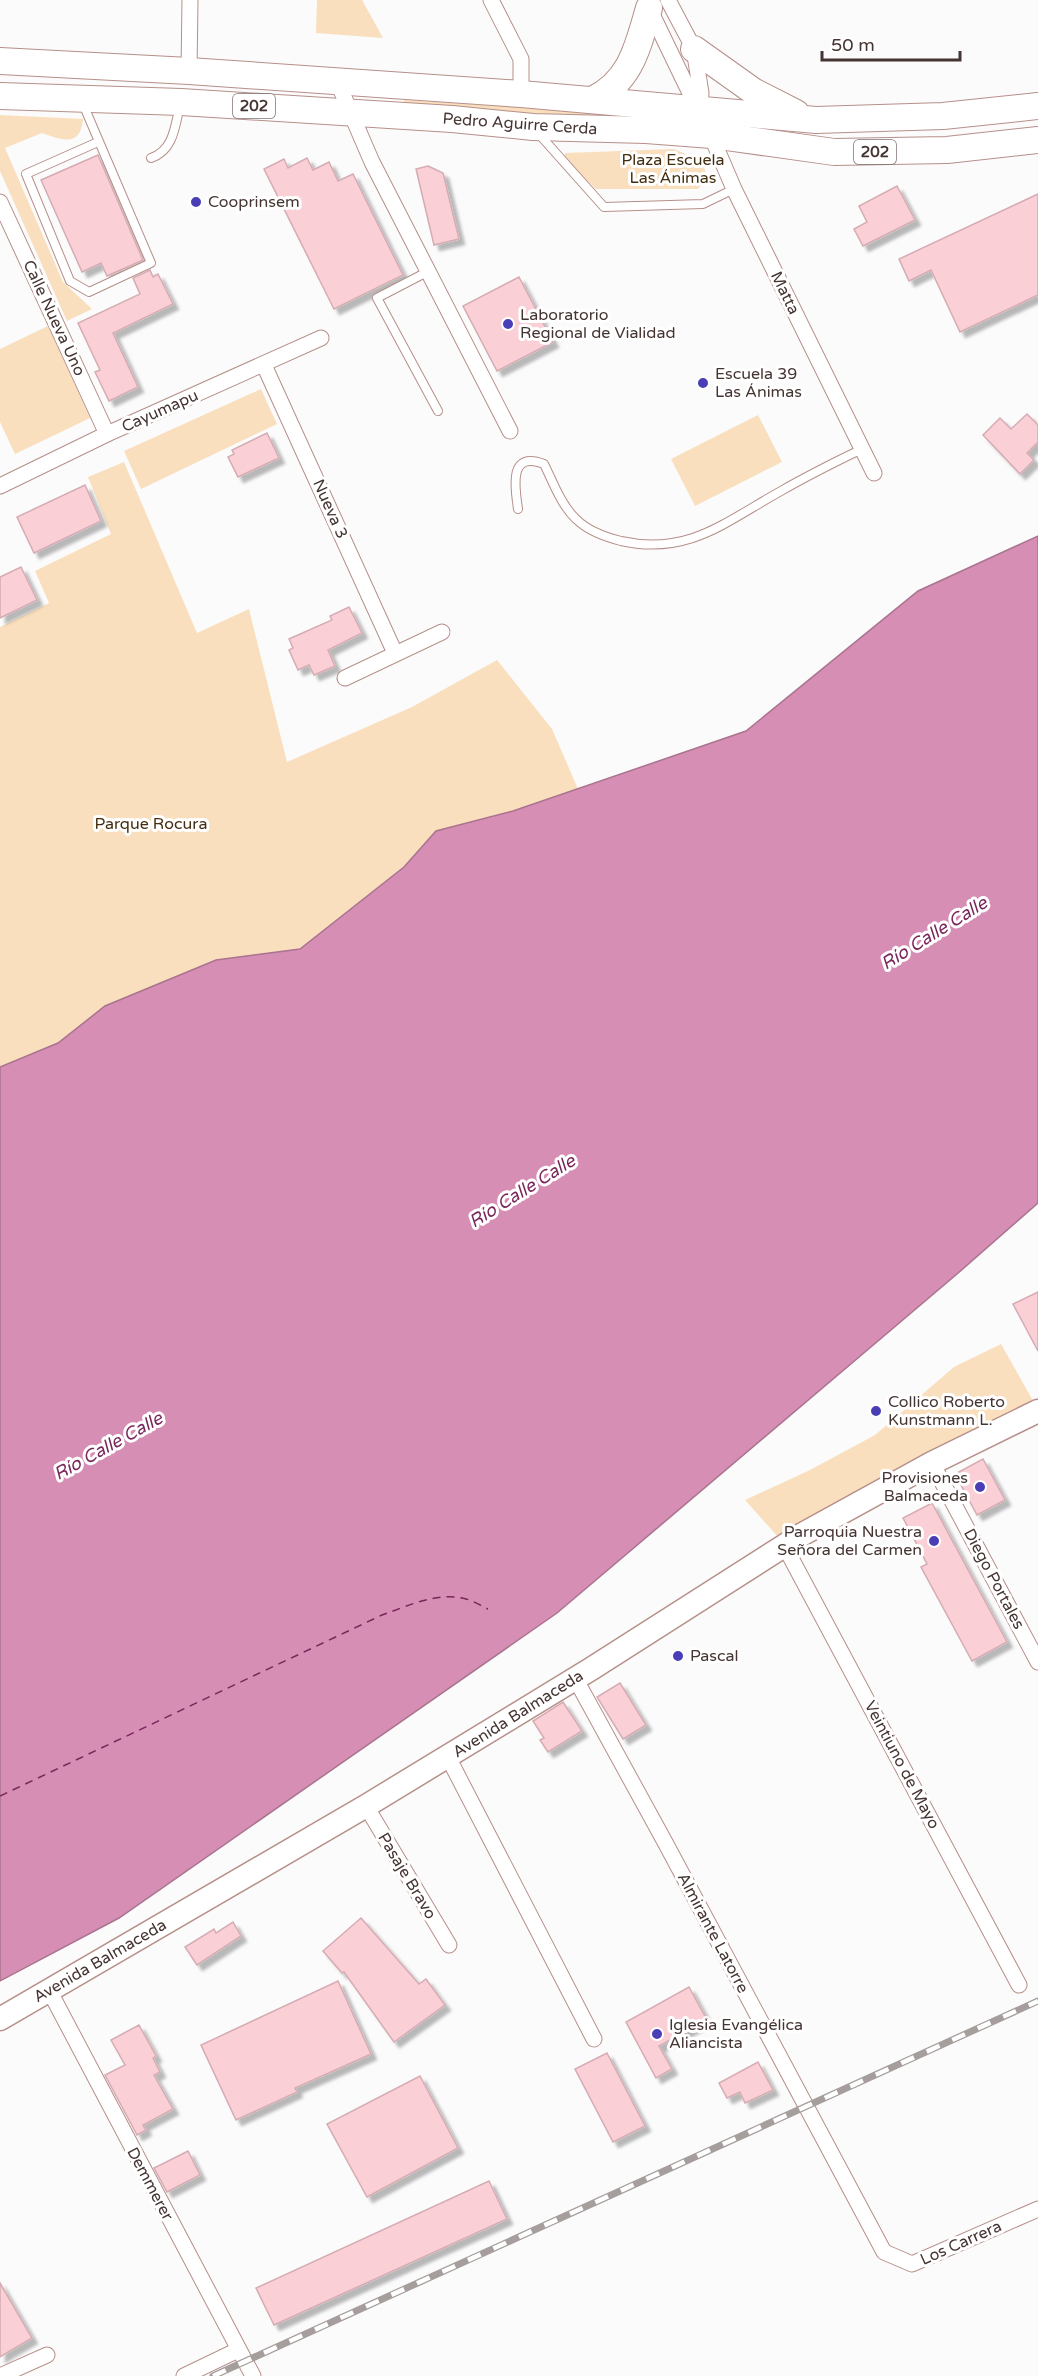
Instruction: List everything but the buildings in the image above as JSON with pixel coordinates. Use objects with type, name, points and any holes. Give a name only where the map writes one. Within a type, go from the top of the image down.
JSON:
[{"type":"highway","points":[[592,100],[611,90],[627,72],[654,3]]},
{"type":"highway","points":[[694,50],[771,101],[816,120]]},
{"type":"highway","name":"Pedro Aguirre Cerda","points":[[0,61],[189,71],[521,94],[816,120],[943,116],[1038,106]]},
{"type":"highway","points":[[169,102],[189,71]]},
{"type":"highway","points":[[189,71],[196,89],[214,104]]},
{"type":"highway","name":"Pedro Aguirre Cerda","points":[[0,96],[81,97],[350,112],[533,128],[646,130],[712,135],[834,152],[948,150],[1038,140]]},
{"type":"main road","name":"Avenida Balmaceda","points":[[0,2019],[448,1757],[784,1545],[932,1463],[1038,1411]]},
{"type":"street","points":[[189,71],[190,0]]},
{"type":"street","points":[[491,0],[521,58],[521,94]]},
{"type":"street","name":"Matta","points":[[654,3],[694,50],[701,93],[700,110]]},
{"type":"street","name":"Matta","points":[[654,3],[689,91],[712,135],[734,189],[874,474]]},
{"type":"street","points":[[337,81],[372,162],[510,431]]},
{"type":"street","name":"Calle Nueva Uno","points":[[0,202],[107,434]]},
{"type":"street","name":"Cayumapu","points":[[0,486],[107,434],[321,339]]},
{"type":"street","name":"Nueva 3","points":[[264,364],[395,654]]},
{"type":"street","points":[[345,678],[442,632]]},
{"type":"street","name":"Diego Portales","points":[[932,1463],[1038,1662]]},
{"type":"street","name":"Veintiuno de Mayo","points":[[784,1545],[1019,1985]]},
{"type":"street","name":"Almirante Latorre","points":[[575,1678],[884,2252]]},
{"type":"street","points":[[448,1757],[594,2039]]},
{"type":"street","name":"Pasaje Bravo","points":[[366,1806],[449,1945]]},
{"type":"street","name":"Demmerer","points":[[49,1990],[238,2350],[254,2376]]},
{"type":"street","name":"Los Carrera","points":[[884,2252],[912,2264],[1038,2209]]},
{"type":"street","points":[[184,2376],[238,2350]]},
{"type":"street","points":[[0,2376],[47,2355]]},
{"type":"lane","points":[[81,97],[98,142],[151,263],[89,292],[70,281],[26,174],[98,142]]},
{"type":"lane","points":[[151,158],[163,153],[171,143],[169,102]]},
{"type":"lane","points":[[533,128],[604,207],[703,204],[734,189]]},
{"type":"lane","points":[[427,272],[377,298],[438,411]]},
{"type":"lane","points":[[518,509],[515,475],[517,470],[526,462],[538,462],[544,464],[567,509],[575,519],[592,531],[633,543],[660,545],[686,542],[715,531],[798,481],[862,449]]},
{"type":"green space","points":[[317,0],[362,0],[383,38],[316,33]]},
{"type":"green space","points":[[404,100],[647,115],[646,120],[404,105]]},
{"type":"green space","points":[[0,115],[83,119],[81,128],[74,138],[56,138],[42,133],[5,148],[63,282],[92,309],[67,321],[0,171]]},
{"type":"green space","name":"Plaza Escuela Las Ánimas","points":[[673,149],[701,163],[706,174],[698,189],[596,189],[565,160],[565,153]]},
{"type":"green space","points":[[48,326],[90,418],[15,454],[0,422],[0,349]]},
{"type":"green space","points":[[261,389],[277,424],[141,489],[124,451]]},
{"type":"green space","points":[[758,415],[782,462],[695,506],[671,459]]},
{"type":"green space","name":"Parque Rocura","points":[[124,462],[197,633],[249,609],[287,762],[412,707],[497,660],[552,729],[578,789],[513,811],[436,831],[404,867],[300,949],[215,960],[105,1006],[58,1043],[0,1067],[0,627],[49,603],[35,571],[111,534],[88,477]]},
{"type":"green space","points":[[1001,1344],[1036,1406],[779,1538],[745,1500],[810,1470],[875,1435],[954,1367]]},
{"type":"water","name":"Río Calle Calle","points":[[1038,536],[1038,1203],[557,1613],[119,1918],[0,1981],[0,1067],[58,1043],[105,1006],[216,960],[300,949],[404,867],[436,831],[513,811],[746,731],[918,591]]},
{"type":"ferry route","points":[[0,1796],[382,1615],[423,1601],[445,1597],[466,1599],[488,1609]]},
{"type":"railway","points":[[213,2376],[1038,2001]]},
{"type":"place","name":"Cooprinsem","points":[[196,202]]},
{"type":"place","name":"Laboratorio Regional de Vialidad","points":[[508,324]]},
{"type":"place","name":"Escuela 39 Las Ánimas","points":[[703,383]]},
{"type":"place","name":"Collico Roberto Kunstmann L.","points":[[876,1411]]},
{"type":"place","name":"Provisiones Balmaceda","points":[[980,1487]]},
{"type":"place","name":"Parroquia Nuestra Señora del Carmen","points":[[934,1541]]},
{"type":"place","name":"Pascal","points":[[678,1656]]},
{"type":"place","name":"Iglesia Evangélica Aliancista","points":[[657,2034]]}]
